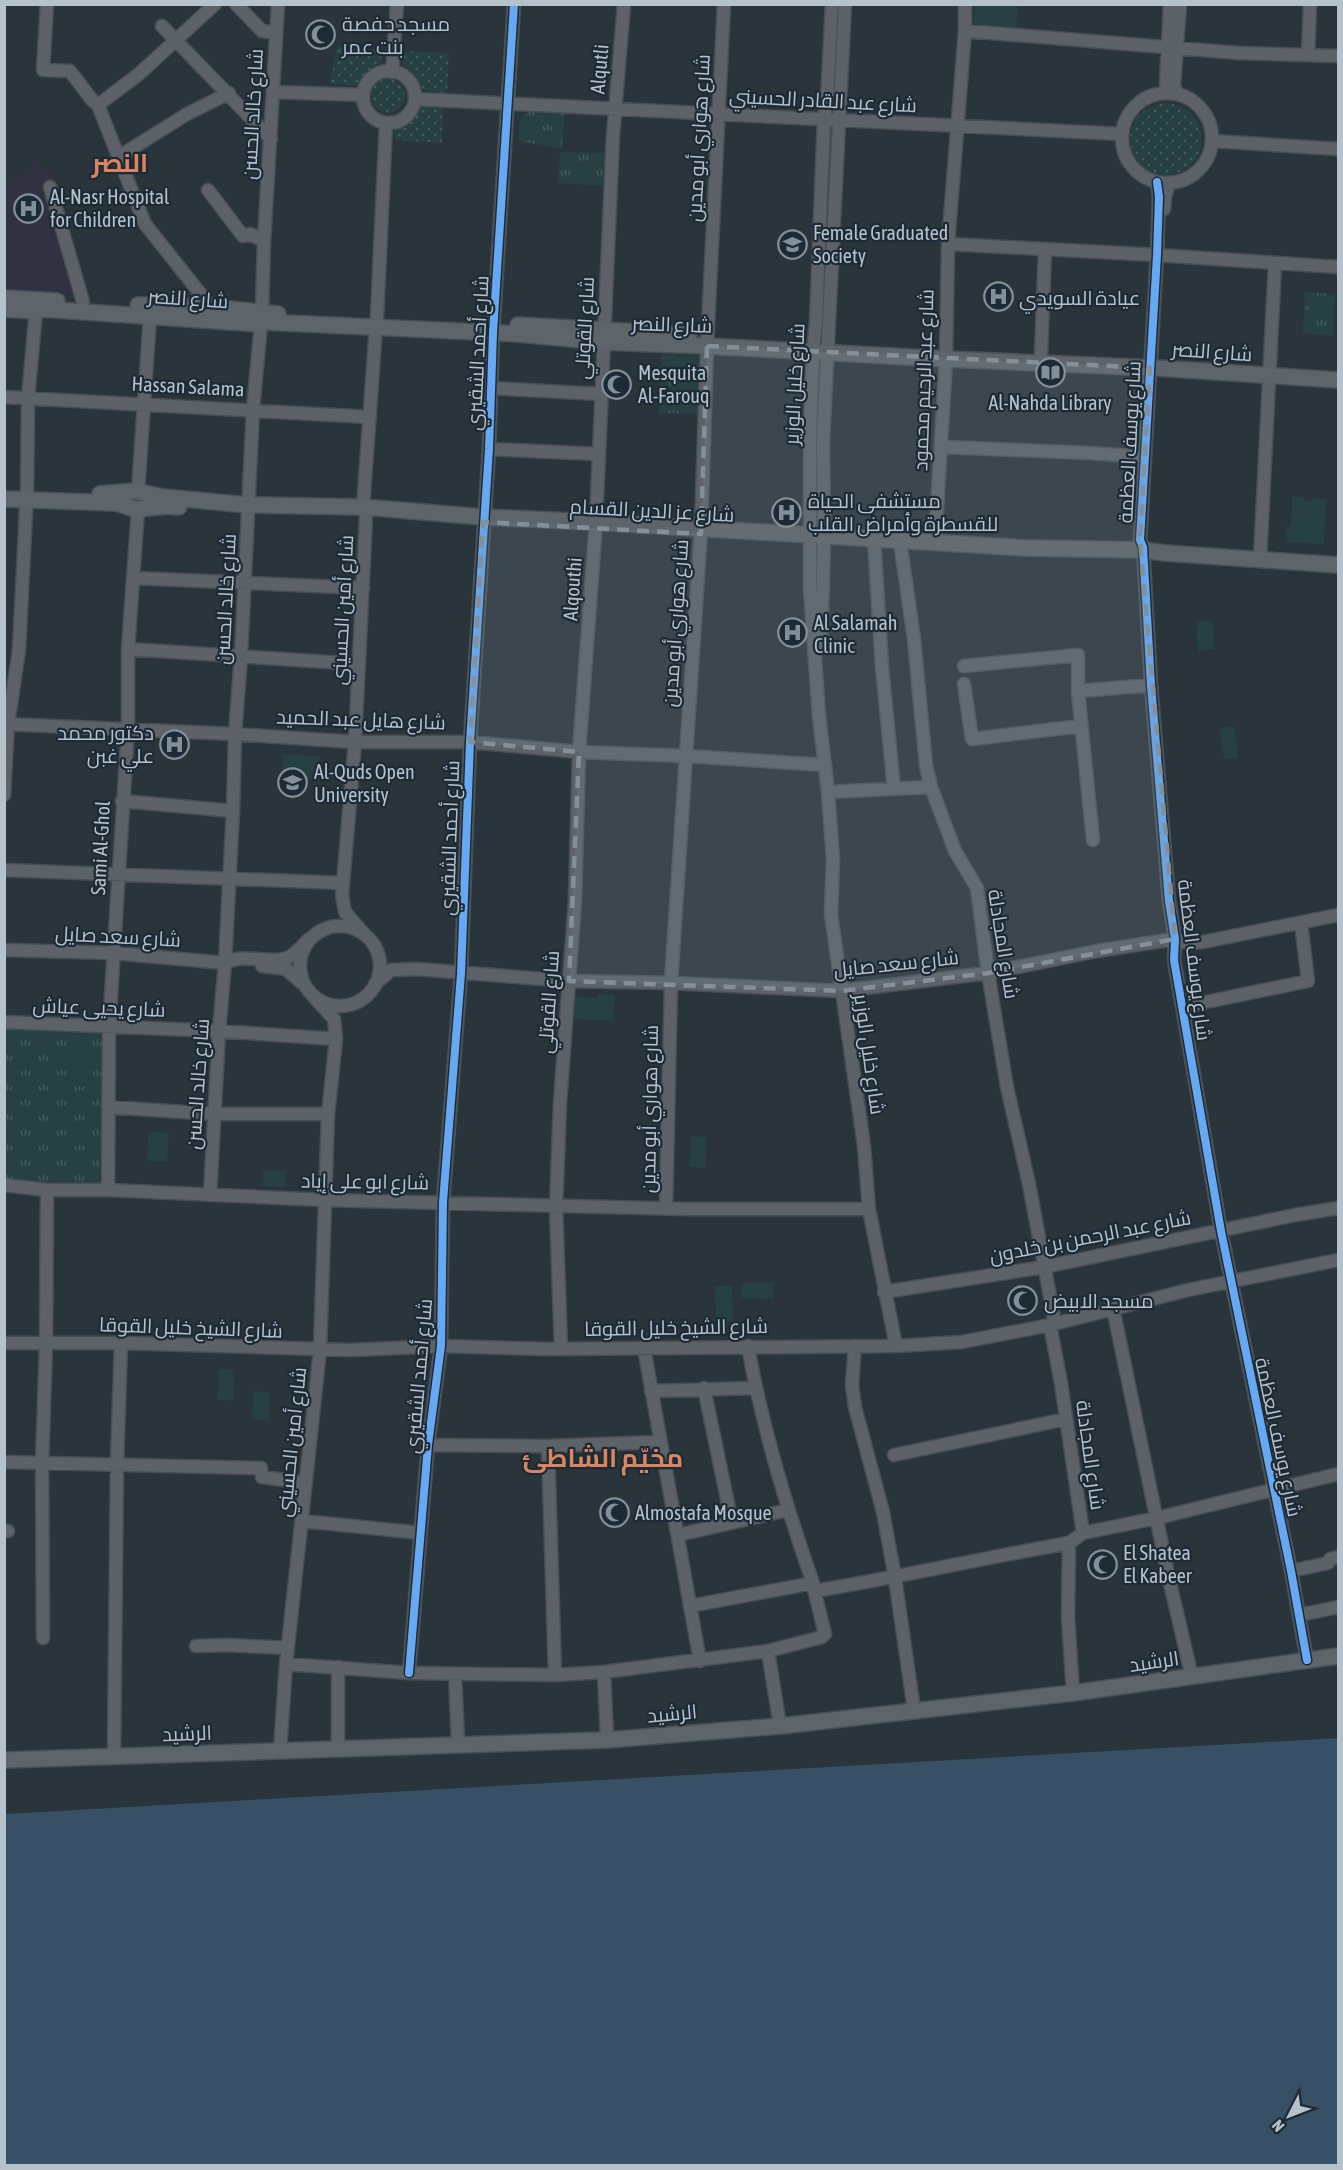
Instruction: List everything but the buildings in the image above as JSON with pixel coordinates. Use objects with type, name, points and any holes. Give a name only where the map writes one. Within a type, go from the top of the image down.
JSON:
[{"type":"main road","name":"شارع النصر","points":[[4,298],[211,307],[261,319]]},
{"type":"main road","name":"شارع النصر","points":[[4,309],[36,311],[42,309],[150,316],[376,322],[945,355],[1269,371],[1338,371]]},
{"type":"main road","name":"شارع النصر","points":[[945,355],[1041,355],[1154,365]]},
{"type":"main road","name":"شارع النصر","points":[[1269,371],[1338,380]]},
{"type":"main road","name":"شارع عز الدين القسام","points":[[4,489],[27,496],[116,503],[137,509],[167,506],[365,512],[1063,553],[1143,551]]},
{"type":"main road","name":"شارع عز الدين القسام","points":[[4,500],[27,496],[113,494],[125,491],[248,508]]},
{"type":"main road","points":[[137,509],[130,507],[128,501],[129,496],[138,492]]},
{"type":"main road","name":"شارع عز الدين القسام","points":[[900,542],[1143,551],[1338,565]]},
{"type":"main road","name":"الرشيد","points":[[4,1760],[607,1740],[780,1726],[1073,1693],[1338,1656]]},
{"type":"street","points":[[47,4],[43,70],[69,71],[98,105],[145,224],[211,307]]},
{"type":"street","points":[[98,105],[140,74],[214,4]]},
{"type":"street","points":[[236,4],[262,31],[276,33]]},
{"type":"street","name":"شارع خالد الحسن","points":[[210,1195],[219,1031],[227,962],[235,734],[278,4]]},
{"type":"street","points":[[392,72],[397,4]]},
{"type":"street","name":"شارع أحمد الشقيري","points":[[409,1673],[429,1446],[441,1347],[443,1202],[461,974],[470,742],[514,4]]},
{"type":"street","name":"Alqutli","points":[[614,136],[624,4]]},
{"type":"street","name":"شارع هواري أبو مدين","points":[[666,1208],[671,983],[700,531],[724,4]]},
{"type":"street","name":"شارع خليل الوزير","points":[[832,4],[828,99],[824,118],[821,347],[823,440],[817,537],[810,589],[828,792],[832,859],[831,914],[864,1146],[869,1209],[896,1346]]},
{"type":"street","name":"شارع خليل الوزير","points":[[821,347],[839,119],[845,4]]},
{"type":"street","name":"شارع عبد الرحيم محمود","points":[[935,542],[945,355],[948,244],[965,31],[965,4]]},
{"type":"street","points":[[1170,4],[1171,48],[1177,94]]},
{"type":"street","points":[[1163,93],[1180,4]]},
{"type":"street","points":[[1308,54],[1311,4]]},
{"type":"street","points":[[162,26],[271,139]]},
{"type":"street","points":[[965,31],[1239,53],[1338,56]]},
{"type":"street","points":[[392,72],[406,78],[411,84],[415,99],[409,114],[395,123],[386,123],[372,117],[367,111],[363,95],[365,87],[376,75],[392,72]]},
{"type":"street","points":[[273,92],[363,95]]},
{"type":"street","points":[[118,158],[187,114],[229,93]]},
{"type":"street","points":[[1163,93],[1177,94],[1191,100],[1203,110],[1211,125],[1213,141],[1210,154],[1199,171],[1188,179],[1163,183],[1141,175],[1129,162],[1123,146],[1122,134],[1128,116],[1145,98],[1163,93]]},
{"type":"street","name":"شارع عبد القادر الحسيني","points":[[415,99],[1122,134]]},
{"type":"street","name":"شارع أمين الحسيني","points":[[322,930],[337,913],[343,889],[355,742],[386,123]]},
{"type":"street","name":"شارع القوتلي","points":[[595,525],[614,136]]},
{"type":"street","points":[[1213,141],[1338,149]]},
{"type":"street","name":"شارع يوسف العظمة","points":[[1143,551],[1148,540],[1160,255],[1159,197],[1163,183]]},
{"type":"street","points":[[50,188],[83,302]]},
{"type":"street","points":[[208,190],[243,236],[249,234],[264,241]]},
{"type":"street","points":[[948,244],[1338,267]]},
{"type":"street","points":[[1041,355],[1045,250]]},
{"type":"street","points":[[1260,560],[1275,263]]},
{"type":"street","points":[[4,795],[6,724],[19,650],[27,496],[28,398],[36,311]]},
{"type":"street","points":[[138,492],[150,316]]},
{"type":"street","name":"شارع يوسف العظمة","points":[[1154,365],[1144,457],[1140,540],[1143,551],[1151,685],[1174,960],[1221,1231],[1291,1571],[1307,1660]]},
{"type":"street","points":[[491,388],[600,394]]},
{"type":"street","name":"Hassan Salama","points":[[4,397],[370,417]]},
{"type":"street","points":[[940,447],[1144,457]]},
{"type":"street","points":[[489,450],[598,453]]},
{"type":"street","name":"Sami Al-Ghol","points":[[108,1190],[109,1028],[128,728],[128,649],[137,509]]},
{"type":"street","name":"Alqouthi","points":[[587,658],[595,525]]},
{"type":"street","points":[[874,541],[882,668],[894,789]]},
{"type":"street","name":"شارع المجادلة","points":[[900,542],[914,639],[926,765],[931,788],[956,851],[977,888],[1007,1087],[1029,1184],[1044,1267],[1083,1533],[1069,1543]]},
{"type":"street","points":[[133,578],[363,588]]},
{"type":"street","points":[[128,649],[359,664]]},
{"type":"street","points":[[964,666],[1078,655],[1078,691],[1093,840]]},
{"type":"street","name":"شارع القوتلي","points":[[561,1348],[556,1207],[560,1103],[575,900],[579,752],[587,658]]},
{"type":"street","points":[[964,684],[972,739],[1081,726]]},
{"type":"street","points":[[1078,691],[1151,685]]},
{"type":"street","name":"شارع هايل عبد الحميد","points":[[6,724],[128,728],[355,742],[470,742],[579,752],[825,765]]},
{"type":"street","points":[[828,792],[931,788]]},
{"type":"street","points":[[122,801],[233,811]]},
{"type":"street","points":[[4,870],[229,879],[343,889]]},
{"type":"street","name":"شارع أمين الحسيني","points":[[343,889],[345,912],[364,933]]},
{"type":"street","name":"شارع سعد صايل","points":[[375,984],[391,970],[416,969],[569,981],[841,991],[988,972],[1174,939],[1188,943],[1203,942],[1338,915]]},
{"type":"street","points":[[1182,1007],[1308,981],[1301,923]]},
{"type":"street","points":[[344,925],[364,933],[374,945],[380,965],[375,984],[363,999],[343,1016],[336,1034],[332,1016],[310,992],[300,974],[299,963],[302,951],[309,939],[322,930],[344,925]]},
{"type":"street","name":"شارع سعد صايل","points":[[227,962],[237,958],[284,959],[294,954],[309,939]]},
{"type":"street","name":"شارع سعد صايل","points":[[374,945],[392,961],[416,969]]},
{"type":"street","name":"شارع سعد صايل","points":[[4,950],[113,953],[286,969],[310,992]]},
{"type":"street","points":[[310,992],[327,1004],[339,1006],[363,999]]},
{"type":"street","name":"شارع يحيى عياش","points":[[4,1022],[109,1028],[336,1034]]},
{"type":"street","name":"شارع أمين الحسيني","points":[[280,1750],[286,1664],[320,1350],[328,1114],[336,1034]]},
{"type":"street","points":[[108,1107],[213,1114],[328,1114]]},
{"type":"street","name":"شارع ابو على إياد","points":[[4,1185],[47,1190],[108,1190],[324,1200],[556,1207],[869,1209]]},
{"type":"street","points":[[43,1638],[42,1463],[46,1344],[47,1190]]},
{"type":"street","name":"شارع عبد الرحمن بن خلدون","points":[[884,1292],[1044,1267],[1338,1208]]},
{"type":"street","name":"شارع الشيخ خليل القوقا","points":[[4,1343],[121,1343],[320,1350],[441,1347],[896,1346],[962,1341],[1053,1324],[1231,1281],[1338,1260]]},
{"type":"street","points":[[1113,1308],[1156,1518],[1192,1677]]},
{"type":"street","points":[[114,1757],[117,1464],[121,1343]]},
{"type":"street","points":[[286,1664],[409,1673],[555,1675],[700,1661],[768,1651],[822,1637],[825,1634],[814,1587],[788,1510],[755,1388],[748,1346]]},
{"type":"street","points":[[855,1346],[852,1385],[855,1407],[883,1512],[914,1710]]},
{"type":"street","points":[[644,1348],[700,1661]]},
{"type":"street","points":[[704,1388],[732,1523]]},
{"type":"street","points":[[651,1391],[755,1388]]},
{"type":"street","points":[[894,1455],[1066,1419]]},
{"type":"street","points":[[429,1446],[548,1446],[659,1442]]},
{"type":"street","points":[[548,1446],[555,1675]]},
{"type":"street","points":[[4,1462],[261,1468],[262,1477],[306,1483]]},
{"type":"street","points":[[1083,1533],[1274,1491],[1338,1474]]},
{"type":"street","points":[[678,1535],[788,1510]]},
{"type":"street","points":[[303,1521],[421,1533]]},
{"type":"street","points":[[690,1606],[814,1587],[895,1578],[1069,1543],[1068,1617],[1073,1693]]},
{"type":"street","points":[[1291,1571],[1328,1563],[1330,1559],[1338,1557]]},
{"type":"street","points":[[1299,1615],[1338,1607]]},
{"type":"street","points":[[196,1646],[288,1648]]},
{"type":"street","points":[[768,1651],[780,1726]]},
{"type":"street","points":[[338,1667],[338,1748]]},
{"type":"street","points":[[604,1672],[607,1740]]},
{"type":"street","points":[[455,1674],[458,1744]]},
{"type":"highlighted area","points":[[707,346],[1150,368],[1140,540],[1175,939],[988,973],[841,991],[569,981],[579,752],[470,742],[483,522],[701,534]]},
{"type":"shaded area","name":"Al-Nasr Hospital for Children","points":[[35,160],[52,173],[53,179],[48,185],[78,293],[5,290],[5,187]]},
{"type":"shaded area","points":[[1338,1738],[1338,2165],[5,2165],[5,1814]]},
{"type":"green space","points":[[975,5],[1018,5],[1016,30],[973,27]]},
{"type":"green space","points":[[337,46],[381,51],[383,68],[366,79],[362,86],[330,84]]},
{"type":"green space","points":[[403,51],[449,53],[447,94],[421,89],[411,71],[403,64]]},
{"type":"green space","points":[[388,79],[400,84],[405,96],[400,108],[388,113],[376,108],[371,96],[376,84]]},
{"type":"green space","points":[[1166,103],[1180,106],[1192,113],[1199,125],[1202,139],[1199,153],[1192,165],[1180,172],[1166,175],[1152,172],[1140,165],[1133,153],[1130,139],[1133,125],[1140,113],[1152,106]]},
{"type":"green space","points":[[420,105],[443,106],[442,143],[395,140],[394,130],[411,117]]},
{"type":"green space","points":[[532,109],[565,113],[562,149],[519,141],[521,117]]},
{"type":"green space","points":[[560,152],[606,153],[604,186],[558,183]]},
{"type":"green space","points":[[1305,292],[1335,294],[1333,336],[1303,333]]},
{"type":"green space","points":[[661,355],[699,356],[698,414],[659,413]]},
{"type":"green space","points":[[1292,497],[1303,497],[1304,501],[1312,502],[1313,498],[1326,499],[1324,544],[1286,542],[1286,527],[1291,526]]},
{"type":"green space","points":[[1212,620],[1215,649],[1198,651],[1196,622]]},
{"type":"green space","points":[[1234,726],[1238,758],[1224,759],[1219,728]]},
{"type":"green space","points":[[282,754],[320,756],[318,780],[281,777]]},
{"type":"green space","points":[[598,994],[615,995],[614,1021],[574,1019],[575,997],[598,998]]},
{"type":"green space","points":[[4,1027],[107,1033],[99,1185],[5,1180]]},
{"type":"green space","points":[[70,1049],[88,1049],[87,1086],[68,1085]]},
{"type":"green space","points":[[148,1132],[169,1133],[167,1162],[147,1161]]},
{"type":"green space","points":[[691,1136],[707,1137],[705,1168],[689,1167]]},
{"type":"green space","points":[[263,1170],[286,1171],[285,1187],[262,1186]]},
{"type":"green space","points":[[774,1282],[774,1299],[741,1298],[742,1283]]},
{"type":"green space","points":[[715,1286],[732,1286],[733,1321],[716,1321]]},
{"type":"green space","points":[[218,1369],[234,1370],[233,1401],[217,1400]]},
{"type":"green space","points":[[253,1391],[269,1392],[269,1421],[252,1420]]},
{"type":"cycle path","points":[[409,1673],[428,1445],[441,1346],[443,1202],[461,974],[470,742],[514,4]]},
{"type":"cycle path","points":[[1157,182],[1159,197],[1157,255],[1140,540],[1143,547],[1151,685],[1169,901],[1175,939],[1174,960],[1221,1231],[1291,1571],[1307,1660]]},
{"type":"place","name":"مسجد حفصة بنت عمر","points":[[321,34]]},
{"type":"place","name":"Al-Nasr Hospital for Children","points":[[29,208]]},
{"type":"place","name":"Female Graduated Society","points":[[792,244]]},
{"type":"place","name":"عيادة السويدي","points":[[998,297]]},
{"type":"place","name":"Al-Nahda Library","points":[[1050,372]]},
{"type":"place","name":"Mesquita Al-Farouq","points":[[617,384]]},
{"type":"place","name":"مستشفى الحياة للقسطرة وأمراض القلب","points":[[787,512]]},
{"type":"place","name":"Al Salamah Clinic","points":[[793,633]]},
{"type":"place","name":"دكتور محمد علي غبن","points":[[175,744]]},
{"type":"place","name":"Al-Quds Open University","points":[[293,782]]},
{"type":"place","name":"مسجد الابيض","points":[[1023,1300]]},
{"type":"place","name":"Almostafa Mosque","points":[[614,1512]]},
{"type":"place","name":"El Shatea El Kabeer","points":[[1102,1564]]},
{"type":"district","name":"النصر","points":[[120,163]]},
{"type":"district","name":"مخيّم الشاطئ","points":[[603,1458]]}]
